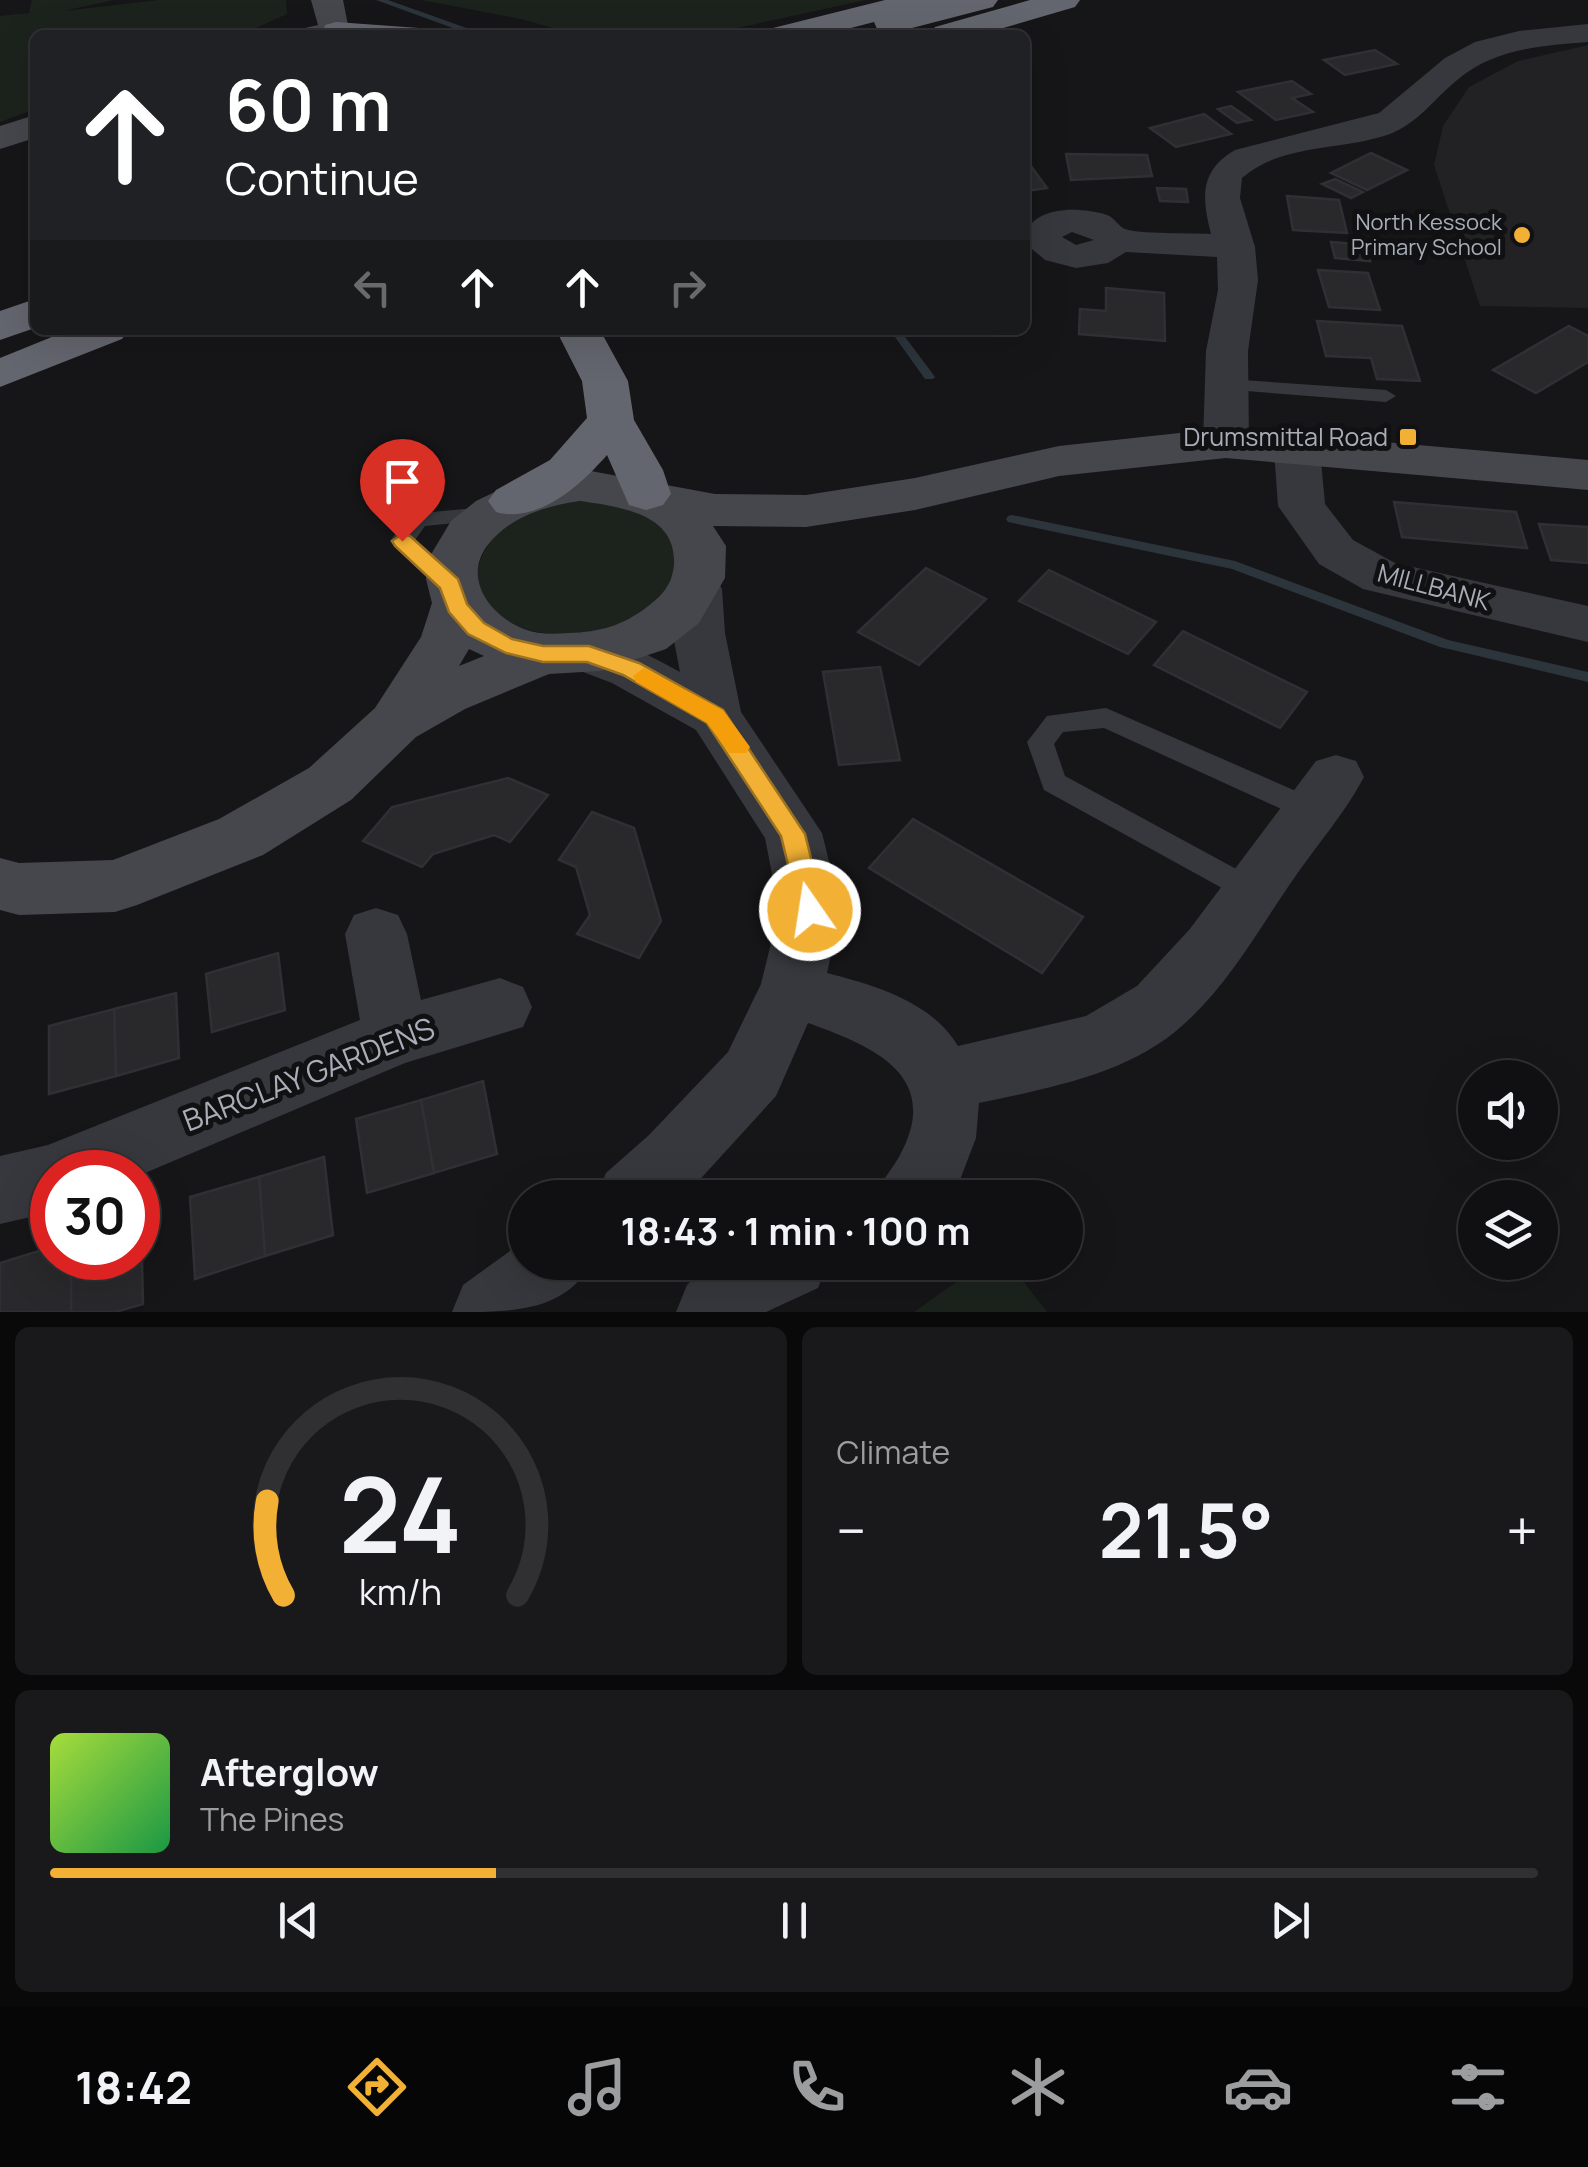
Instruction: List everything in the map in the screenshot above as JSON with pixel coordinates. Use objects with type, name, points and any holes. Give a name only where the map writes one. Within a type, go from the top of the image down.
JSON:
[{"type":"highway","points":[[805,30],[924,0]]},
{"type":"highway","points":[[867,30],[982,0]]},
{"type":"highway","points":[[961,30],[1064,0]]},
{"type":"highway","points":[[327,22],[376,30]]},
{"type":"highway","points":[[0,327],[30,314]]},
{"type":"highway","points":[[0,374],[95,335]]},
{"type":"highway","points":[[581,335],[605,381],[610,420],[657,499]]},
{"type":"highway","points":[[502,507],[566,471],[610,420]]},
{"type":"street","points":[[1226,443],[1227,351],[1241,294],[1222,180],[1249,157],[1380,126],[1409,109],[1456,64],[1492,48],[1544,36],[1588,33]]},
{"type":"street","points":[[0,138],[30,128]]},
{"type":"street","points":[[1113,240],[1236,247]]},
{"type":"street","points":[[395,723],[447,640],[454,595],[454,558],[468,534],[502,507],[545,490],[614,486],[716,510],[806,511],[915,494],[1058,460],[1226,443],[1588,475]]},
{"type":"street","name":"MILLBANK","points":[[1297,450],[1302,506],[1336,552],[1381,577],[1588,624]]},
{"type":"street","points":[[651,1180],[752,1074],[793,984],[810,910],[793,834],[715,716],[700,633],[700,542],[688,522],[657,499]]},
{"type":"street","points":[[0,884],[19,889],[115,886],[241,837],[330,784],[395,723],[445,694],[566,654],[625,646],[657,631],[681,611],[701,577],[806,511]]},
{"type":"street","points":[[454,595],[476,628],[506,645],[631,669],[715,716]]},
{"type":"street","points":[[941,1081],[1087,1047],[1124,1030],[1168,997],[1238,917],[1252,891],[1323,794]]},
{"type":"street","points":[[376,934],[396,1036]]},
{"type":"street","points":[[793,984],[801,992],[864,1012],[898,1029],[928,1054],[941,1081],[948,1118],[934,1161],[921,1180]]},
{"type":"street","name":"BARCLAY GARDENS","points":[[119,1150],[396,1036],[500,1007]]},
{"type":"street","points":[[0,1190],[30,1183]]},
{"type":"street","points":[[490,1312],[532,1280]]},
{"type":"street","points":[[714,1312],[751,1280]]},
{"type":"lane","points":[[1227,385],[1386,396]]},
{"type":"lane","points":[[1252,891],[1054,783],[1040,742],[1056,723],[1106,718],[1323,794]]},
{"type":"shaded area","points":[[32,0],[114,0],[63,11],[159,0],[286,0],[287,14],[251,30],[30,30],[30,111],[0,122],[0,16],[29,13]]},
{"type":"shaded area","points":[[422,0],[866,0],[728,30],[560,30]]},
{"type":"shaded area","name":"North Kessock Primary School","points":[[1588,45],[1588,308],[1480,306],[1434,165],[1443,126],[1469,87],[1518,61]]},
{"type":"shaded area","points":[[593,500],[645,515],[671,541],[675,569],[656,602],[620,625],[575,635],[530,630],[492,610],[481,595],[477,579],[487,547],[499,532],[533,510]]},
{"type":"shaded area","points":[[959,1280],[1022,1280],[1047,1312],[914,1312]]},
{"type":"building","points":[[1375,50],[1397,64],[1345,75],[1324,60]]},
{"type":"building","points":[[1292,81],[1311,94],[1292,98],[1313,112],[1276,120],[1238,92]]},
{"type":"building","points":[[1231,106],[1251,120],[1237,123],[1218,109]]},
{"type":"building","points":[[1204,114],[1231,134],[1176,147],[1150,128]]},
{"type":"building","points":[[1371,153],[1407,170],[1367,190],[1331,173]]},
{"type":"building","points":[[1066,154],[1147,155],[1152,176],[1071,180]]},
{"type":"building","points":[[1030,165],[1047,188],[1030,190]]},
{"type":"building","points":[[1335,179],[1363,192],[1351,198],[1322,184]]},
{"type":"building","points":[[1157,188],[1186,189],[1188,202],[1160,201]]},
{"type":"building","points":[[1287,196],[1339,200],[1347,233],[1293,230]]},
{"type":"building","points":[[1331,242],[1366,245],[1370,261],[1335,258]]},
{"type":"building","points":[[1318,270],[1368,273],[1380,310],[1329,307]]},
{"type":"building","points":[[1106,288],[1164,293],[1165,341],[1079,334],[1080,309],[1106,311]]},
{"type":"building","points":[[1317,321],[1402,326],[1420,381],[1377,379],[1371,358],[1326,356]]},
{"type":"building","points":[[1569,326],[1588,336],[1588,362],[1536,393],[1493,370]]},
{"type":"building","points":[[1394,502],[1516,512],[1527,548],[1402,537]]},
{"type":"building","points":[[1539,524],[1588,527],[1588,563],[1551,560]]},
{"type":"building","points":[[926,568],[986,599],[919,665],[858,632]]},
{"type":"building","points":[[1049,570],[1156,622],[1128,654],[1019,601]]},
{"type":"building","points":[[1183,631],[1307,692],[1280,728],[1154,665]]},
{"type":"building","points":[[880,667],[900,760],[839,765],[823,672]]},
{"type":"building","points":[[508,778],[548,795],[510,842],[494,835],[433,854],[422,867],[363,841],[392,807]]},
{"type":"building","points":[[592,812],[634,828],[661,921],[639,958],[577,934],[590,915],[576,867],[559,860]]},
{"type":"building","points":[[913,819],[1083,917],[1042,973],[869,868]]},
{"type":"building","points":[[278,953],[285,1010],[212,1032],[206,974]]},
{"type":"building","points":[[176,993],[179,1058],[116,1076],[114,1009]]},
{"type":"building","points":[[114,1009],[116,1076],[49,1094],[49,1026]]},
{"type":"building","points":[[483,1081],[497,1154],[434,1173],[421,1100]]},
{"type":"building","points":[[421,1100],[434,1173],[367,1193],[356,1119]]},
{"type":"building","points":[[324,1157],[333,1235],[265,1256],[259,1177]]},
{"type":"building","points":[[259,1177],[265,1256],[195,1279],[190,1197]]},
{"type":"building","points":[[30,1254],[30,1280],[71,1280],[71,1312],[0,1312],[0,1263]]},
{"type":"building","points":[[71,1280],[142,1280],[143,1304],[115,1312],[71,1312]]},
{"type":"waterway","points":[[380,0],[465,30]]},
{"type":"waterway","points":[[899,335],[929,377]]},
{"type":"waterway","points":[[1012,519],[1235,565],[1445,644],[1588,677]]},
{"type":"slow traffic","points":[[644,676],[715,716],[738,747]]},
{"type":"place","name":"North Kessock Primary School","points":[[1522,235]]},
{"type":"place","name":"Drumsmittal Road","points":[[1408,437]]},
{"type":"route","points":[[402,541],[428,560],[450,584],[457,606],[476,628],[506,645],[543,654],[589,654],[631,669],[715,716],[793,834],[810,910]]}]
